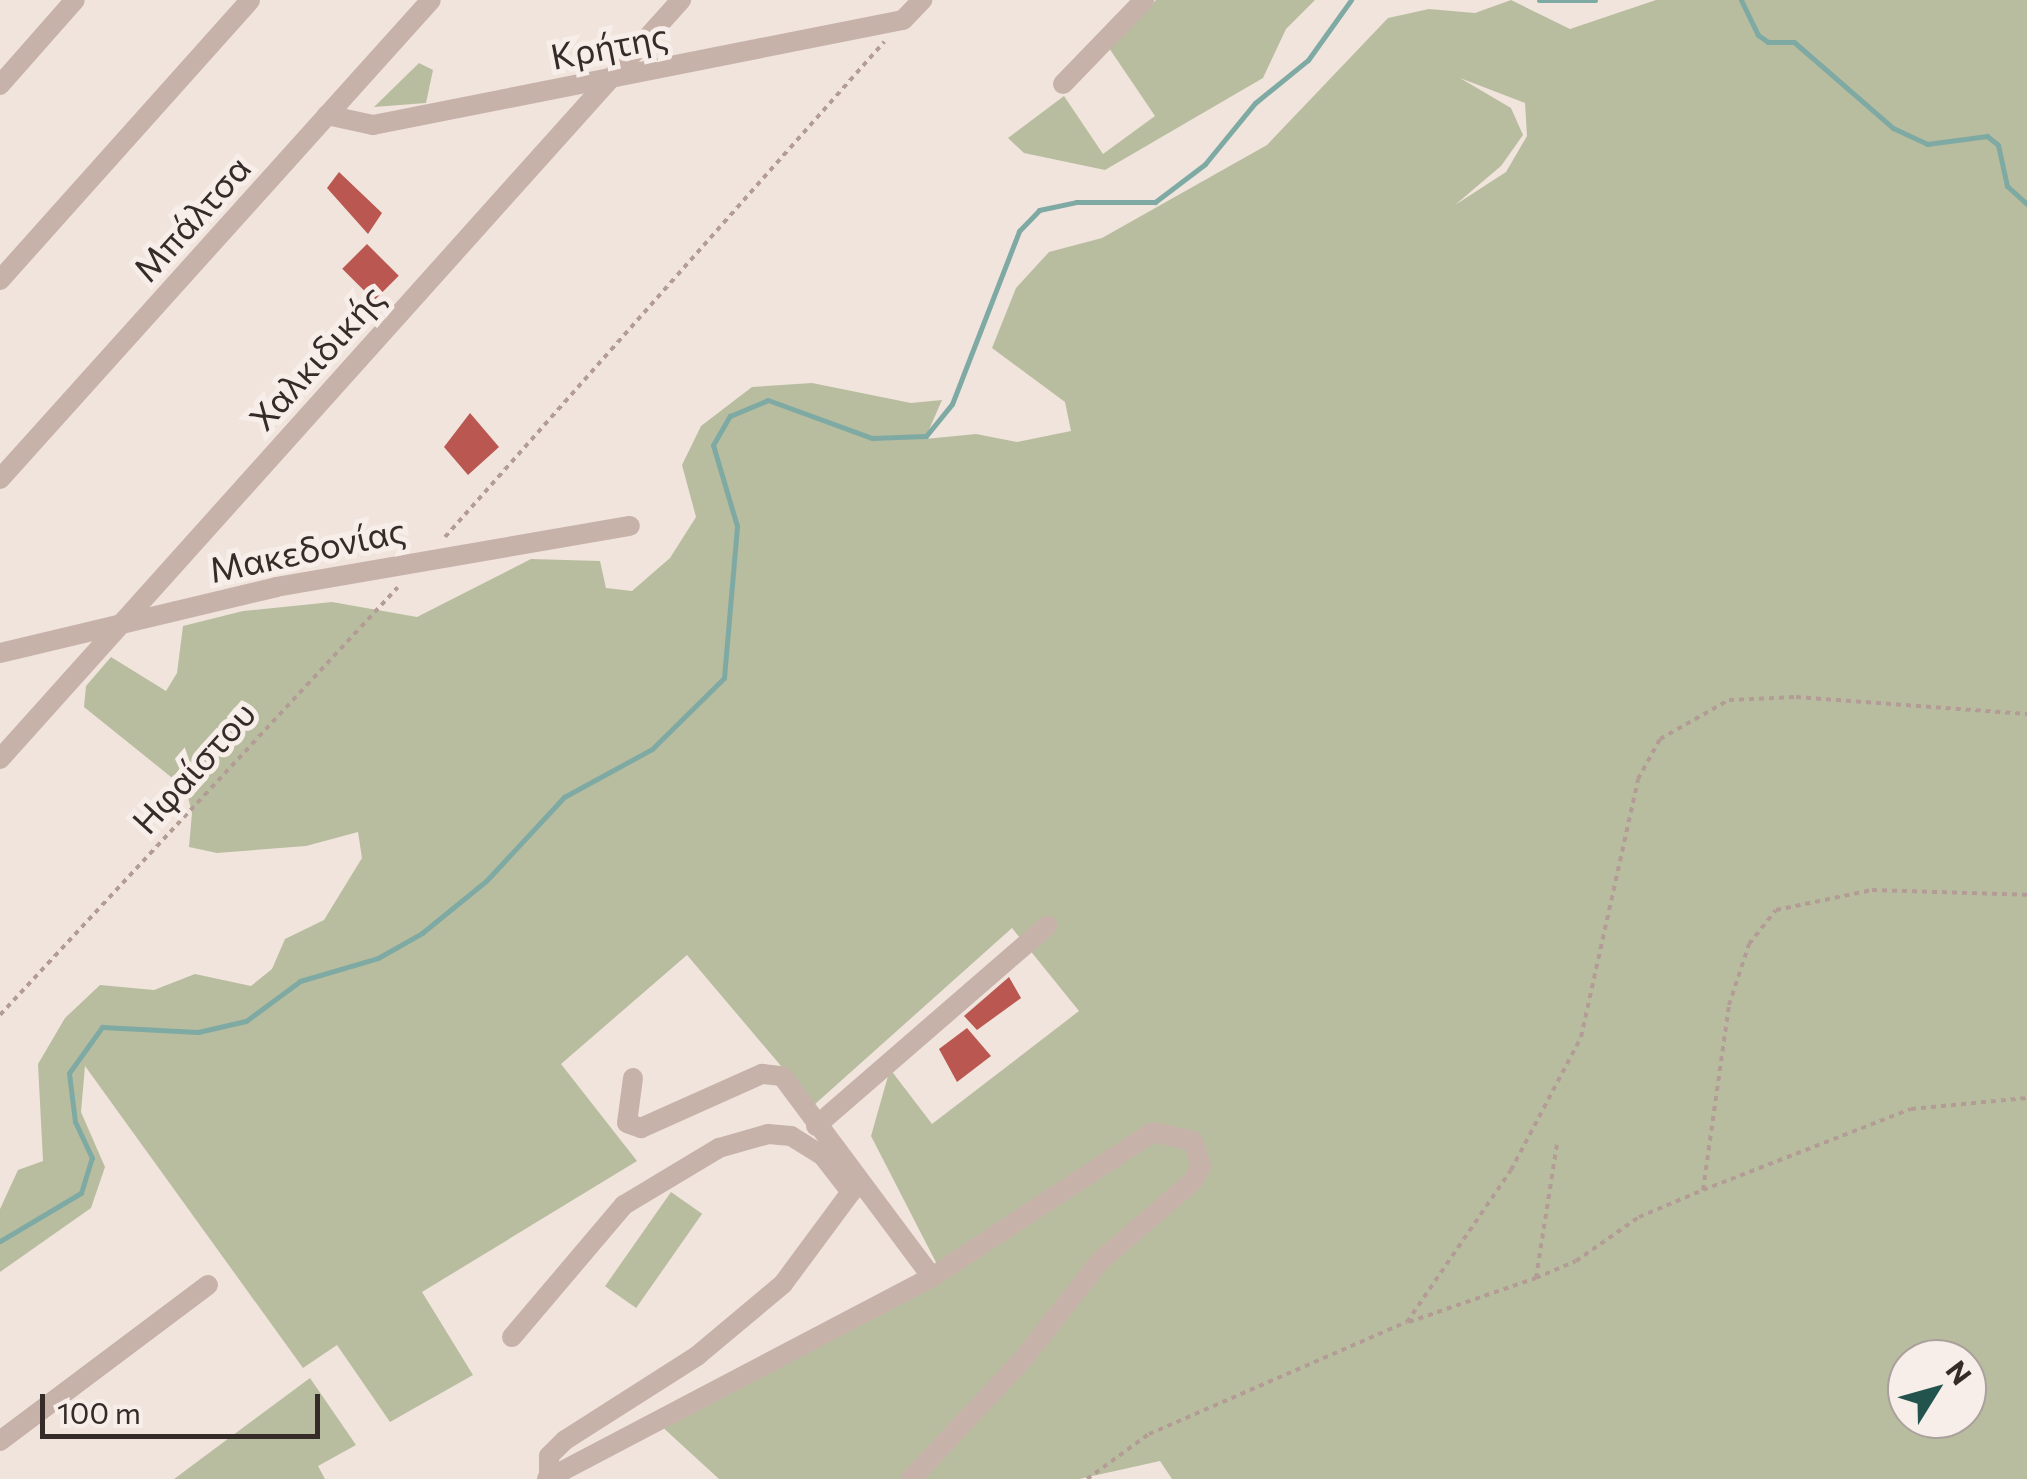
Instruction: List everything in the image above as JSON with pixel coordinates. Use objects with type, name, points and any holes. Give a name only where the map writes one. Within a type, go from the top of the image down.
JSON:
[{"type":"street","points":[[0,85],[75,0]]},
{"type":"street","points":[[0,280],[250,0]]},
{"type":"street","name":"Μπάλτσα","points":[[0,479],[430,0]]},
{"type":"street","name":"Χαλκιδικής","points":[[0,759],[124,626],[681,0]]},
{"type":"street","points":[[903,20],[922,0]]},
{"type":"street","points":[[1063,84],[1144,0]]},
{"type":"street","name":"Κρήτης","points":[[327,114],[373,125],[903,20]]},
{"type":"street","name":"Μακεδονίας","points":[[0,653],[428,556],[528,548],[630,526]]},
{"type":"street","points":[[816,1126],[1047,926]]},
{"type":"street","points":[[633,1078],[628,1123],[641,1128],[772,1073],[782,1076],[932,1276]]},
{"type":"street","points":[[548,1479],[932,1276],[1153,1132],[1184,1134],[1199,1150],[1193,1181],[1100,1261],[1024,1358],[911,1479]]},
{"type":"street","points":[[512,1337],[624,1204],[719,1148],[768,1134],[791,1136],[823,1156],[881,1230]]},
{"type":"street","points":[[548,1479],[549,1456],[565,1440],[697,1356],[783,1284],[851,1192]]},
{"type":"street","points":[[0,1441],[208,1285]]},
{"type":"path","points":[[428,556],[903,20]]},
{"type":"path","name":"Ηφαίστου","points":[[0,1015],[402,584]]},
{"type":"path","points":[[1407,1322],[1510,1170],[1582,1037],[1638,780],[1660,740],[1730,700],[1796,697],[2027,714]]},
{"type":"path","points":[[1703,1190],[1729,1005],[1748,944],[1776,910],[1872,890],[2027,895]]},
{"type":"path","points":[[1087,1479],[1148,1434],[1407,1322],[1576,1261],[1639,1217],[1703,1190],[1911,1109],[2027,1098]]},
{"type":"path","points":[[1536,1278],[1557,1144]]},
{"type":"green space","points":[[1156,0],[1315,0],[1286,29],[1263,78],[1105,170],[1024,153],[1008,138],[1064,96],[1103,154],[1155,116],[1109,48]]},
{"type":"green space","points":[[1511,0],[1570,29],[1656,0],[2027,0],[2027,1479],[1172,1479],[1160,1461],[1079,1479],[719,1479],[658,1423],[944,1278],[871,1136],[890,1069],[932,1124],[1079,1011],[1012,928],[814,1105],[687,955],[561,1064],[637,1161],[422,1292],[473,1375],[390,1422],[337,1345],[303,1368],[85,1066],[81,1112],[105,1167],[91,1208],[0,1272],[0,1209],[18,1170],[43,1161],[38,1064],[65,1018],[100,985],[154,990],[195,974],[251,986],[272,969],[285,939],[324,920],[362,858],[358,832],[306,846],[217,853],[189,847],[192,813],[186,789],[84,707],[86,686],[111,657],[166,691],[177,673],[183,626],[243,611],[332,602],[417,617],[531,559],[600,561],[606,588],[632,591],[670,558],[696,517],[682,465],[701,426],[752,387],[812,383],[911,403],[942,400],[925,439],[976,434],[1017,442],[1071,431],[1065,402],[992,348],[1016,288],[1049,252],[1102,238],[1267,145],[1388,18],[1429,9],[1475,13]],"holes":[[[1460,78],[1525,103],[1527,136],[1506,172],[1455,205],[1501,166],[1523,135],[1511,108]]]},
{"type":"green space","points":[[419,63],[433,70],[426,103],[374,107]]},
{"type":"green space","points":[[671,1192],[702,1214],[636,1308],[605,1286]]},
{"type":"green space","points":[[310,1378],[356,1445],[318,1466],[325,1479],[174,1479]]},
{"type":"building","points":[[339,172],[382,213],[368,234],[327,188]]},
{"type":"building","points":[[367,244],[399,276],[374,301],[342,269]]},
{"type":"building","points":[[470,413],[499,447],[468,475],[444,447]]},
{"type":"building","points":[[1009,977],[1021,998],[977,1030],[964,1016]]},
{"type":"building","points":[[967,1028],[991,1056],[957,1082],[939,1049]]},
{"type":"waterway","points":[[0,1241],[81,1193],[92,1158],[75,1122],[69,1073],[102,1027],[198,1032],[246,1021],[300,981],[378,958],[422,933],[486,881],[564,797],[652,749],[724,678],[737,526],[713,445],[730,416],[768,400],[872,438],[926,436],[952,404],[1019,231],[1039,210],[1076,202],[1155,202],[1205,164],[1255,103],[1308,60],[1351,0]]},
{"type":"waterway","points":[[1539,0],[1595,0]]},
{"type":"waterway","points":[[1741,0],[1758,35],[1768,42],[1794,42],[1893,128],[1927,144],[1987,136],[1998,145],[2007,186],[2027,204]]}]
